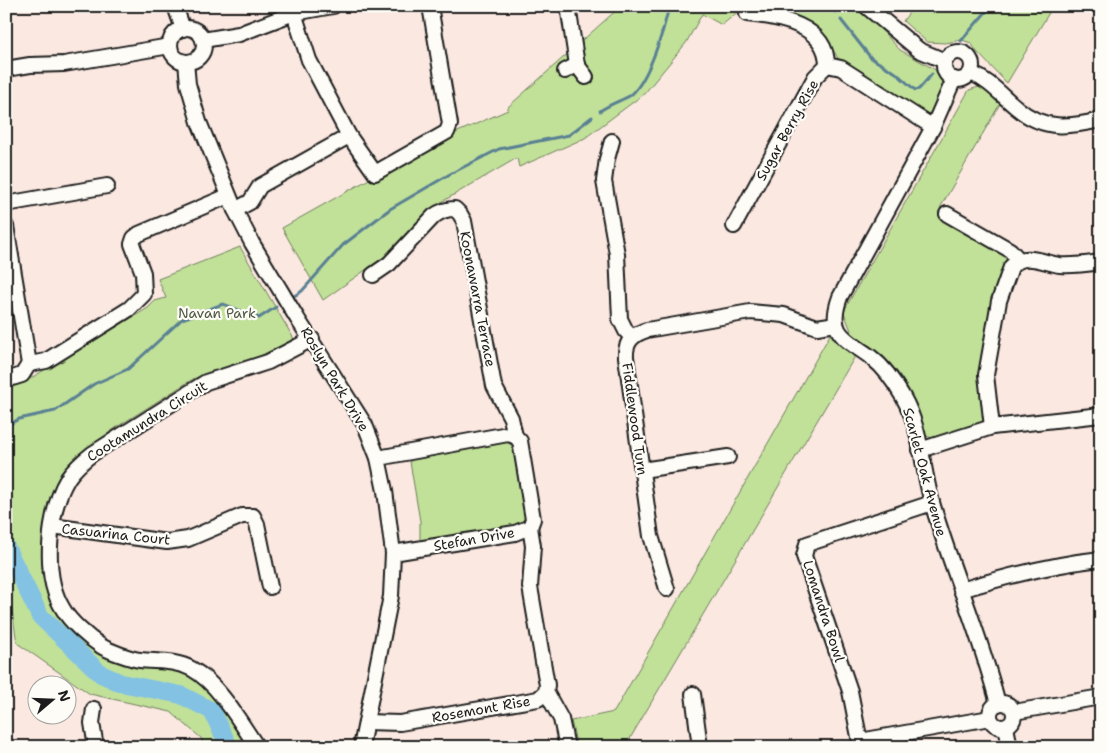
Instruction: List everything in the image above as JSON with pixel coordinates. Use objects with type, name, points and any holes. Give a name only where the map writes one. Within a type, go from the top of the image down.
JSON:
[{"type":"street","points":[[175,6],[182,29]]},
{"type":"street","points":[[203,40],[239,34],[294,13],[333,6]]},
{"type":"street","points":[[294,13],[309,60],[349,136],[375,173],[447,132],[450,124],[430,6]]},
{"type":"street","points":[[568,6],[571,68],[586,77]]},
{"type":"street","points":[[866,6],[919,50],[946,61]]},
{"type":"street","points":[[747,14],[786,20],[807,29],[824,46],[827,55],[827,65]]},
{"type":"street","points":[[182,29],[194,30],[199,33],[203,40],[203,52],[195,60],[186,62],[175,58],[172,53],[170,46],[173,35],[182,29]]},
{"type":"street","points":[[6,69],[30,65],[64,64],[170,46]]},
{"type":"street","points":[[963,52],[972,63],[971,73],[965,78],[954,79],[946,73],[944,68],[946,61],[949,55],[963,52]]},
{"type":"street","name":"Roslyn Park Drive","points":[[186,62],[188,84],[199,122],[234,210],[297,318],[365,425],[378,458],[385,491],[393,553],[391,596],[361,747]]},
{"type":"street","name":"Sugar Berry Rise","points":[[734,226],[815,77],[827,65],[841,68],[933,127]]},
{"type":"street","points":[[971,73],[994,86],[1017,108],[1031,118],[1048,125],[1073,126],[1101,120]]},
{"type":"street","points":[[612,141],[607,158],[604,181],[617,254],[620,319],[632,338],[640,332],[653,329],[750,312],[784,315],[817,327],[836,324],[835,311],[840,297],[933,127],[954,79]]},
{"type":"street","points":[[234,210],[250,202],[260,186],[349,136]]},
{"type":"street","points":[[6,204],[107,186]]},
{"type":"street","points":[[29,364],[46,361],[129,309],[144,294],[143,273],[132,244],[134,238],[139,234],[228,196]]},
{"type":"street","name":"Koonawarra Terrace","points":[[373,275],[389,264],[434,216],[442,210],[455,209],[460,214],[464,221],[494,386],[510,418],[515,436]]},
{"type":"street","points":[[947,214],[1010,250],[1019,260]]},
{"type":"street","points":[[6,226],[29,364],[22,374],[6,380]]},
{"type":"street","points":[[992,427],[986,375],[999,301],[1011,267],[1019,260],[1030,258],[1060,265],[1101,262]]},
{"type":"street","name":"Scarlet Oak Avenue","points":[[836,324],[846,341],[873,359],[885,371],[897,387],[910,411],[932,503],[949,558],[986,658],[998,704]]},
{"type":"street","name":"Fiddlewood Turn","points":[[632,338],[626,350],[651,536],[667,589]]},
{"type":"street","name":"Cootamundra Circuit","points":[[257,747],[219,692],[192,669],[173,662],[138,660],[102,647],[83,631],[63,609],[53,583],[50,558],[52,526],[55,510],[68,478],[92,454],[206,382],[268,362],[312,339]]},
{"type":"street","points":[[920,450],[992,427],[1101,415]]},
{"type":"street","points":[[378,458],[508,434],[515,436]]},
{"type":"street","name":"Stefan Drive","points":[[393,553],[515,533],[530,526],[533,519],[520,441],[515,436]]},
{"type":"street","points":[[642,470],[728,457]]},
{"type":"street","name":"Lomandra Bowl","points":[[860,744],[850,691],[804,556],[807,544],[932,503]]},
{"type":"street","name":"Casuarina Court","points":[[52,526],[167,542],[188,539],[242,516],[252,516],[257,524],[270,587]]},
{"type":"street","name":"Rosemont Rise","points":[[366,722],[400,723],[538,699],[546,692],[547,685],[530,587],[533,546],[530,526]]},
{"type":"street","points":[[961,590],[1009,575],[1101,559]]},
{"type":"street","points":[[546,692],[560,719],[567,747]]},
{"type":"street","points":[[693,694],[700,747]]},
{"type":"street","points":[[1014,712],[1101,697]]},
{"type":"street","points":[[998,704],[1006,704],[1014,712],[1013,721],[1006,727],[1002,728],[994,725],[990,718],[991,711],[998,704]]},
{"type":"street","points":[[94,709],[92,723],[96,747]]},
{"type":"street","points":[[860,744],[990,718]]},
{"type":"street","points":[[1006,727],[1010,747]]},
{"type":"green space","points":[[621,6],[745,6],[722,25],[702,14],[686,43],[644,94],[585,138],[519,167],[517,158],[438,204],[391,252],[323,300],[282,228],[437,141],[508,110],[508,107]]},
{"type":"green space","points":[[746,6],[859,6],[900,50],[934,69],[946,79],[941,100],[935,109],[926,115],[843,66],[833,50],[814,28],[758,7]]},
{"type":"green space","points":[[914,6],[1053,6],[1007,83],[977,52],[971,43],[962,40],[945,43],[927,42],[903,21]]},
{"type":"green space","points":[[982,86],[1001,102],[940,208],[1007,246],[1011,256],[980,373],[984,421],[977,429],[935,440],[923,434],[912,397],[889,363],[854,338],[844,313],[969,90]]},
{"type":"green space","name":"Navan Park","points":[[240,247],[294,339],[258,357],[193,379],[84,450],[65,469],[51,500],[45,526],[42,572],[53,603],[88,642],[188,674],[210,689],[251,747],[204,747],[201,738],[171,712],[90,694],[78,686],[78,676],[64,676],[17,643],[10,598],[6,591],[6,388],[31,378],[148,308],[155,301],[166,298],[158,279]]},
{"type":"green space","points":[[831,333],[842,345],[857,353],[625,747],[577,747],[571,721],[614,712]]},
{"type":"green space","points":[[508,442],[518,453],[529,516],[522,527],[420,547],[420,521],[409,456]]},
{"type":"waterway","points":[[600,111],[631,95],[638,88],[655,54],[669,6]]},
{"type":"waterway","points":[[830,6],[835,12]]},
{"type":"waterway","points":[[961,41],[991,6]]},
{"type":"waterway","points":[[841,20],[871,58],[896,73],[915,90],[919,89],[932,74]]},
{"type":"waterway","points":[[950,54],[953,50]]},
{"type":"waterway","points":[[291,298],[302,291],[343,245],[390,209],[450,174],[499,149],[569,135],[592,117]]},
{"type":"waterway","points":[[6,426],[19,419],[55,411],[94,384],[128,369],[182,319],[223,304],[259,318],[276,307]]},
{"type":"waterway","points":[[6,547],[40,616],[101,674],[121,683],[181,695],[212,711],[229,747]]}]
